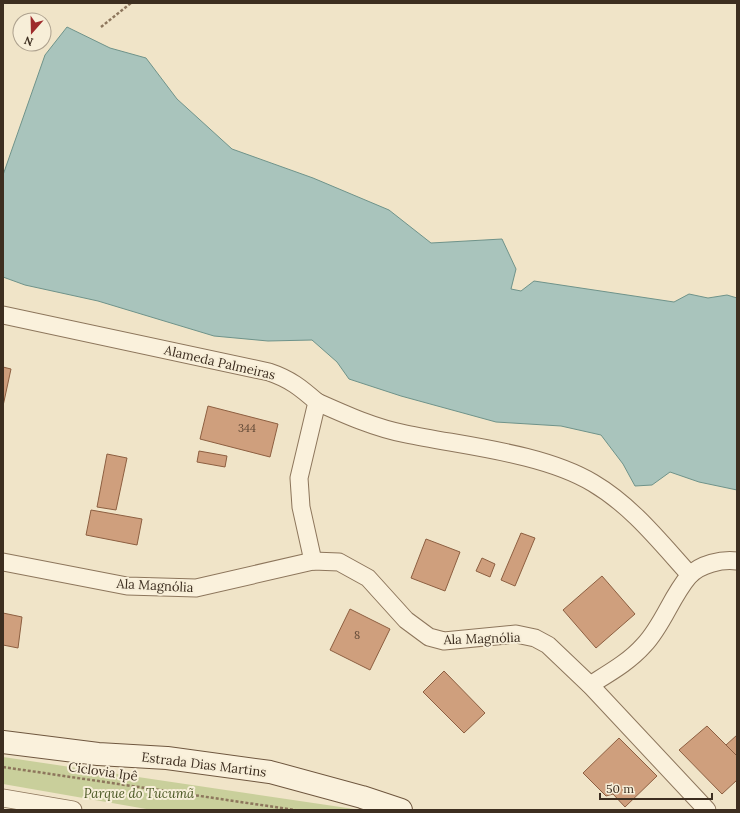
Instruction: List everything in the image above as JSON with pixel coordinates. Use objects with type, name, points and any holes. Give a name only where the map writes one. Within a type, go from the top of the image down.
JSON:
[{"type":"street","name":"Alameda Palmeiras","points":[[3,315],[269,372],[285,377],[317,402],[356,420],[404,434],[528,458],[566,469],[593,483],[621,502],[690,575]]},
{"type":"street","points":[[313,561],[302,508],[300,478],[317,402]]},
{"type":"street","points":[[590,685],[624,663],[644,645],[660,624],[690,575],[720,560],[737,561]]},
{"type":"street","name":"Ala Magnólia","points":[[3,562],[127,586],[196,588],[313,561],[339,562],[368,578],[406,620],[429,637],[444,641],[516,634],[535,638],[548,645],[590,685],[707,810]]},
{"type":"street","name":"Estrada Dias Martins","points":[[3,742],[98,754],[167,758],[270,772],[362,797],[401,810]]},
{"type":"street","points":[[3,798],[73,810]]},
{"type":"path","points":[[102,27],[131,3]]},
{"type":"path","name":"Ciclovia Ipê","points":[[3,767],[296,810]]},
{"type":"green space","name":"Parque do Tucumã","points":[[3,757],[356,810],[152,810],[3,784]]},
{"type":"water","points":[[67,27],[110,48],[146,58],[177,99],[232,149],[313,178],[389,210],[431,243],[502,239],[516,269],[511,289],[521,291],[534,281],[674,302],[689,294],[708,298],[727,295],[737,298],[737,490],[699,482],[670,472],[652,485],[635,486],[623,464],[601,435],[561,426],[496,422],[401,396],[349,379],[337,362],[312,340],[268,341],[214,336],[98,301],[25,285],[3,277],[3,175],[45,55],[47,52],[52,52],[52,46]]},
{"type":"building","points":[[3,367],[11,369],[3,406]]},
{"type":"building","points":[[208,406],[278,424],[270,457],[200,439]]},
{"type":"building","points":[[199,451],[227,456],[225,467],[197,462]]},
{"type":"building","points":[[107,454],[127,458],[116,510],[97,507]]},
{"type":"building","points":[[91,510],[142,519],[137,545],[86,535]]},
{"type":"building","points":[[521,533],[535,538],[515,586],[501,580]]},
{"type":"building","points":[[426,539],[460,552],[445,591],[411,578]]},
{"type":"building","points":[[482,558],[495,564],[490,577],[476,571]]},
{"type":"building","points":[[602,576],[635,614],[596,648],[563,610]]},
{"type":"building","points":[[350,609],[390,629],[370,670],[330,650]]},
{"type":"building","points":[[3,613],[22,617],[18,648],[3,645]]},
{"type":"building","points":[[444,671],[485,713],[464,733],[423,692]]},
{"type":"building","points":[[707,726],[737,756],[737,780],[722,794],[679,750]]},
{"type":"building","points":[[737,735],[737,756],[726,745]]},
{"type":"building","points":[[619,738],[657,776],[625,807],[613,794],[606,796],[583,773]]}]
